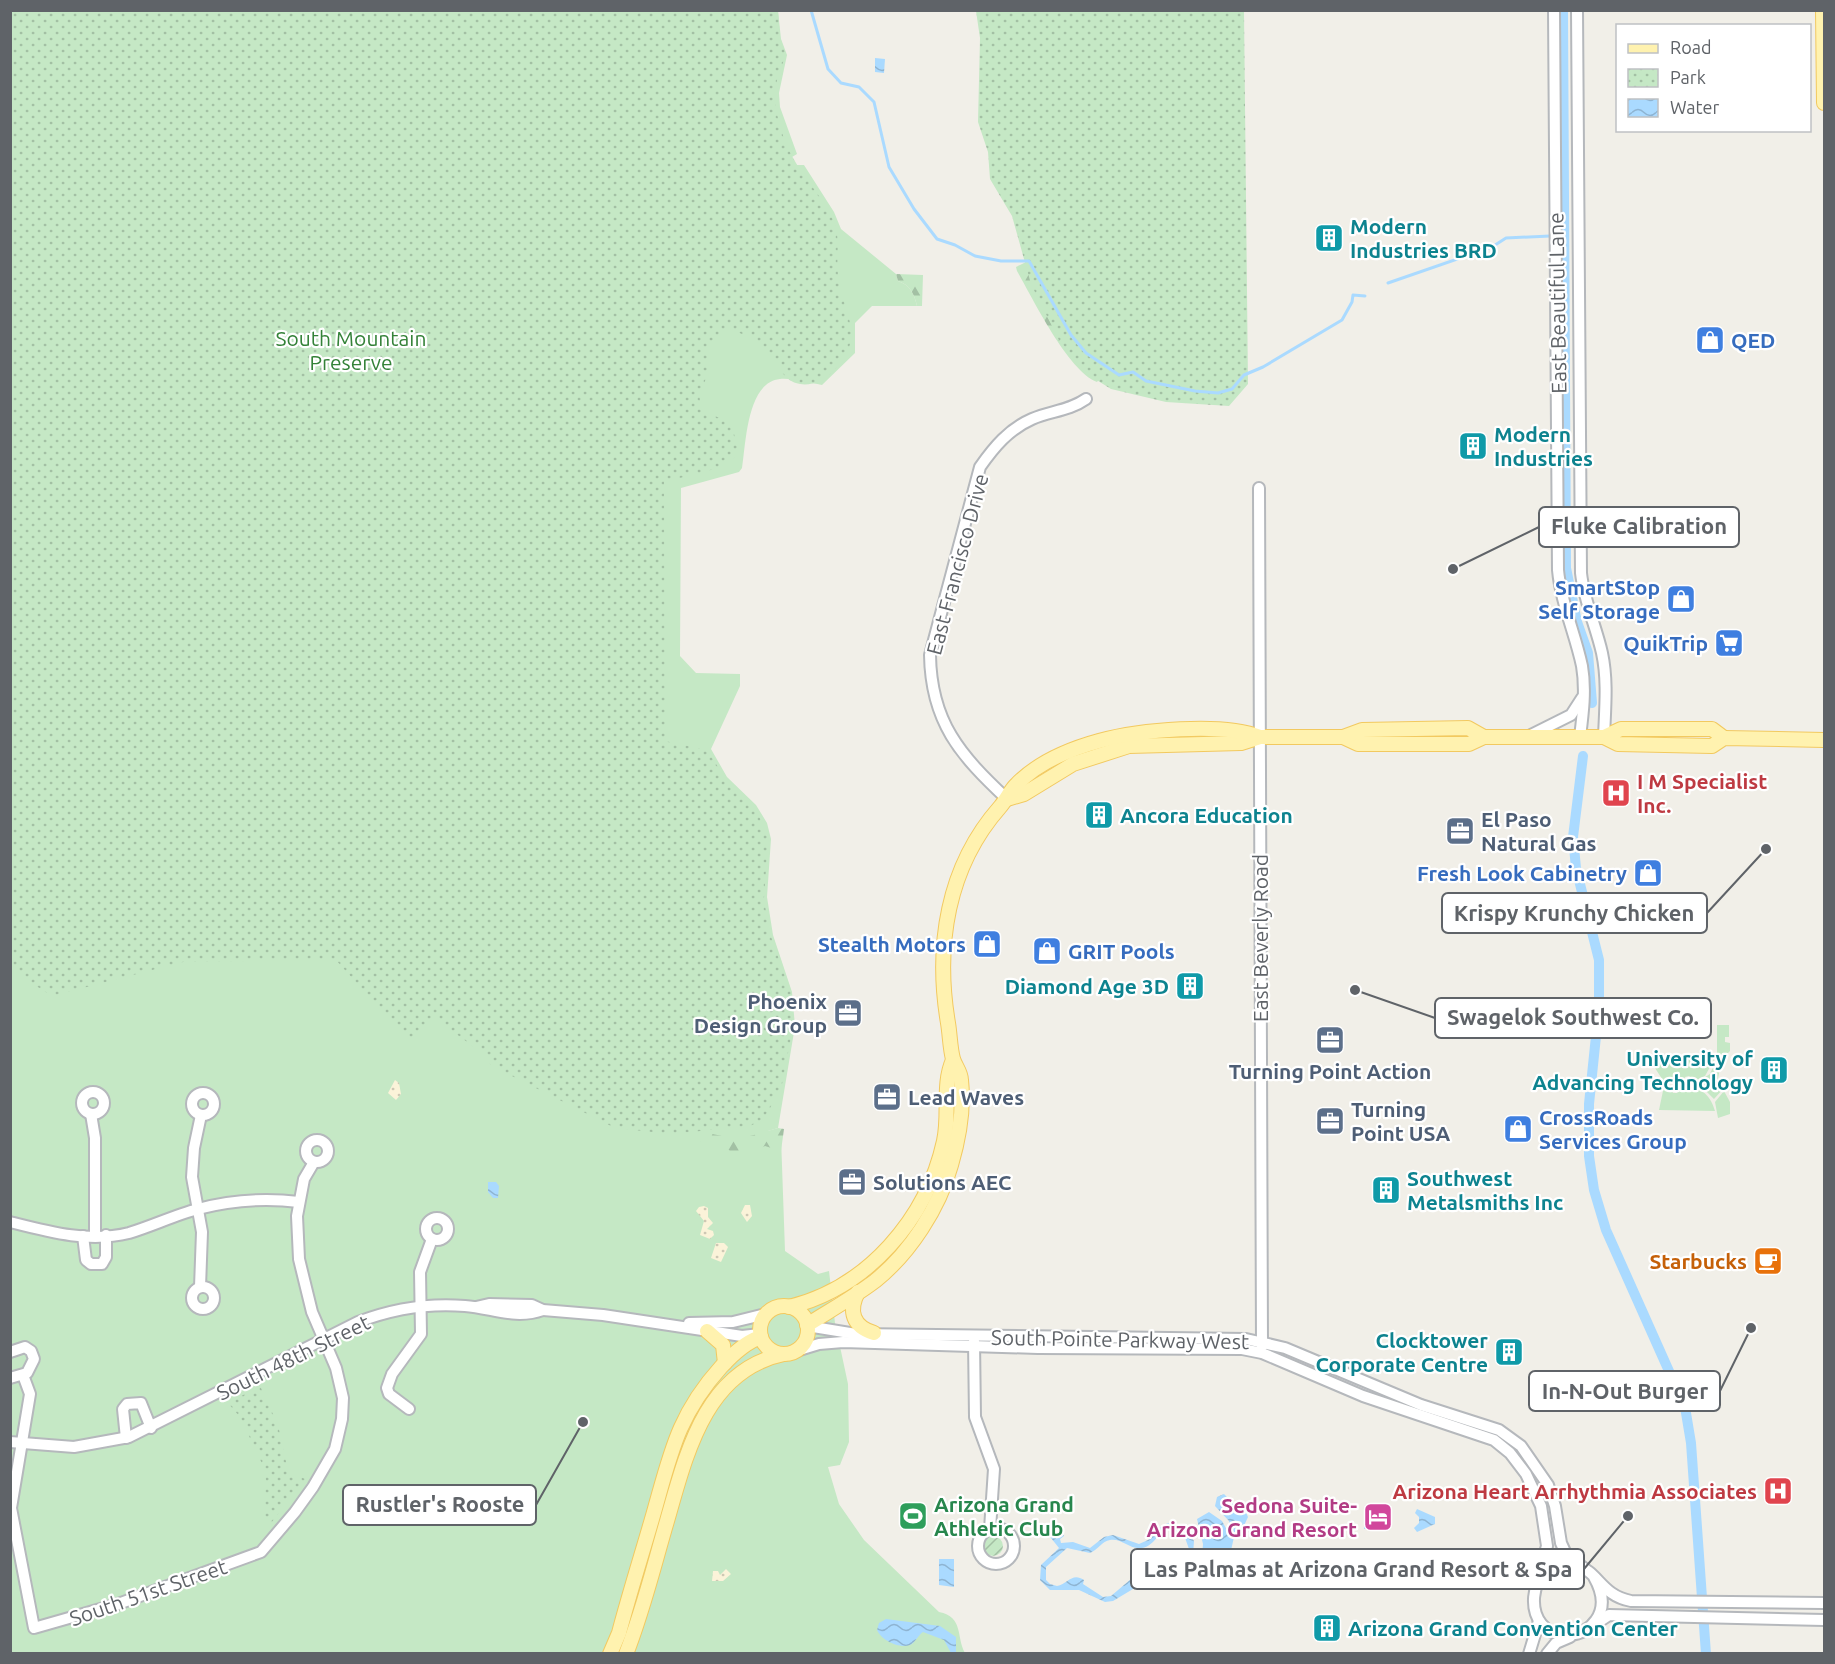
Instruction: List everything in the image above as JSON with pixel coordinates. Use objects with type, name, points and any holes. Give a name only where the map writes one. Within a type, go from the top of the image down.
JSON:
[{"type":"main road","points":[[1823,10],[1824,103]]},
{"type":"main road","points":[[807,1326],[873,1282],[901,1256],[930,1213],[945,1182],[957,1143],[961,1107],[961,1077],[953,1060],[943,986],[942,946],[948,907],[969,854],[987,824],[1014,787],[1046,764],[1086,744],[1113,737],[1151,732],[1241,729],[1260,737],[1343,737],[1362,730],[1468,728],[1484,737],[1604,737],[1621,729],[1712,729],[1724,738],[1824,740]]},
{"type":"main road","points":[[626,1653],[625,1610],[667,1461],[679,1428],[700,1392],[725,1363],[743,1346],[760,1336],[766,1314],[776,1307],[789,1307],[820,1297],[864,1270],[893,1242],[910,1221],[932,1180],[945,1141],[949,1107],[948,1072],[953,1060]]},
{"type":"main road","points":[[859,1291],[852,1306],[855,1321],[860,1328],[874,1334]]},
{"type":"main road","points":[[610,1653],[626,1635],[639,1614],[682,1464],[699,1426],[717,1397],[741,1373],[767,1358],[790,1352],[804,1343],[807,1326],[800,1313],[789,1307]]},
{"type":"main road","points":[[707,1331],[723,1345],[725,1363]]},
{"type":"main road","points":[[760,1336],[769,1349],[790,1352]]},
{"type":"street","name":"East Beautiful Lane","points":[[1554,10],[1558,570],[1561,597],[1581,665],[1584,696],[1580,737]]},
{"type":"street","name":"East Beautiful Lane","points":[[1577,10],[1581,573],[1584,597],[1605,670],[1604,737]]},
{"type":"street","name":"East Francisco Drive","points":[[1007,799],[960,751],[945,727],[931,682],[930,655],[980,467],[996,443],[1032,419],[1073,408],[1086,399]]},
{"type":"street","name":"East Beverly Road","points":[[1259,488],[1262,1347]]},
{"type":"street","points":[[1527,737],[1571,715],[1584,696]]},
{"type":"street","points":[[83,1236],[86,1260],[96,1265],[102,1264],[106,1257],[100,1236],[95,1138],[91,1114]]},
{"type":"street","points":[[200,1287],[202,1232],[193,1168],[194,1148],[201,1115]]},
{"type":"street","points":[[314,1162],[304,1179],[297,1227],[299,1259],[312,1312],[324,1340]]},
{"type":"street","points":[[10,1222],[49,1233],[100,1236],[128,1233],[198,1209],[252,1200],[299,1202]]},
{"type":"street","points":[[409,1409],[389,1394],[387,1388],[392,1374],[420,1334],[418,1307],[420,1272],[432,1239]]},
{"type":"street","name":"South 48th Street","points":[[16,1442],[74,1447],[126,1438],[151,1428],[372,1317],[418,1307],[532,1305],[543,1310],[664,1323],[742,1336],[760,1336]]},
{"type":"street","name":"South 48th Street","points":[[664,1323],[733,1322],[766,1314]]},
{"type":"street","name":"South Pointe Parkway West","points":[[807,1326],[848,1334],[974,1341]]},
{"type":"street","name":"South 51st Street","points":[[16,1442],[11,1508],[34,1628],[118,1604],[261,1552],[295,1512],[335,1449],[342,1419],[341,1383],[324,1340]]},
{"type":"street","points":[[974,1341],[975,1417],[994,1468],[990,1529]]},
{"type":"street","name":"South Pointe Parkway West","points":[[790,1352],[835,1342],[974,1341],[1242,1349],[1262,1347],[1421,1405],[1499,1430],[1521,1446],[1539,1469],[1555,1506],[1561,1543],[1566,1554],[1585,1569]]},
{"type":"street","points":[[10,1352],[20,1346],[32,1351],[33,1363],[23,1375],[10,1378]]},
{"type":"street","name":"South Pointe Parkway West","points":[[1262,1347],[1363,1396],[1494,1440],[1510,1453],[1535,1489],[1541,1506],[1547,1546],[1536,1584]]},
{"type":"street","points":[[16,1442],[30,1394],[23,1375]]},
{"type":"street","points":[[126,1438],[123,1409],[127,1404],[141,1403],[151,1428]]},
{"type":"street","points":[[1575,1634],[1555,1633],[1539,1621],[1532,1603],[1536,1584],[1552,1568],[1574,1565],[1585,1569],[1617,1598],[1824,1603]]},
{"type":"street","points":[[1589,1628],[1601,1609],[1603,1598],[1594,1577]]},
{"type":"street","points":[[1547,1653],[1556,1643],[1589,1628],[1609,1615],[1699,1619],[1824,1620]]},
{"type":"street","points":[[1529,1653],[1539,1621]]},
{"type":"green space","points":[[10,11],[778,11],[781,39],[787,55],[779,93],[780,107],[797,154],[787,160],[792,165],[804,165],[834,212],[841,229],[896,274],[898,281],[911,290],[917,306],[872,306],[855,323],[855,353],[822,385],[785,379],[769,383],[761,391],[750,415],[742,468],[739,472],[681,488],[680,656],[696,673],[740,674],[740,686],[711,749],[727,777],[756,805],[767,823],[771,839],[767,897],[773,935],[792,992],[795,1026],[778,1128],[768,1131],[781,1137],[785,1251],[818,1274],[829,1271],[835,1323],[848,1384],[849,1442],[840,1465],[828,1467],[839,1504],[864,1540],[939,1612],[952,1618],[958,1628],[965,1653],[11,1653]]},
{"type":"green space","name":"South Mountain Preserve","points":[[10,11],[778,11],[780,37],[786,55],[776,87],[777,115],[792,157],[835,225],[840,289],[850,325],[849,347],[843,359],[825,378],[818,382],[800,384],[786,377],[772,356],[753,340],[730,329],[719,335],[706,350],[708,367],[705,382],[699,392],[701,410],[731,423],[739,452],[733,459],[715,468],[664,482],[665,741],[707,750],[725,778],[757,811],[768,839],[764,898],[770,934],[791,993],[793,1027],[782,1084],[762,1120],[750,1126],[671,1134],[615,1128],[492,1066],[478,1050],[436,1019],[410,1043],[336,960],[183,962],[52,996],[11,970]]},
{"type":"green space","points":[[976,11],[1244,11],[1248,384],[1229,406],[1166,402],[1111,389],[1087,374],[1059,340],[1031,284],[1012,216],[990,179],[988,152],[978,122],[980,38]]},
{"type":"green space","points":[[1030,260],[1104,373],[1097,382],[1086,375],[1063,349],[1017,271],[1016,267]]},
{"type":"green space","points":[[896,274],[923,275],[922,306],[917,306],[911,290],[898,281]]},
{"type":"green space","points":[[1717,1025],[1729,1025],[1729,1037],[1725,1037],[1725,1042],[1730,1043],[1730,1051],[1724,1057],[1717,1055]]},
{"type":"green space","points":[[1656,1057],[1715,1058],[1705,1076],[1695,1081],[1689,1076],[1685,1077],[1683,1083],[1664,1082],[1655,1068]]},
{"type":"green space","points":[[1717,1058],[1722,1059],[1718,1078],[1723,1089],[1714,1099],[1704,1089],[1694,1084],[1710,1074]]},
{"type":"green space","points":[[1664,1086],[1668,1086],[1673,1093],[1677,1093],[1680,1086],[1698,1089],[1707,1095],[1715,1111],[1659,1110]]},
{"type":"green space","points":[[1724,1091],[1730,1102],[1730,1114],[1718,1118],[1715,1102]]},
{"type":"green space","points":[[778,1128],[784,1129],[781,1151],[765,1146],[747,1155],[735,1155],[711,1142],[698,1141],[685,1146],[689,1139],[700,1133],[735,1138]]},
{"type":"green space","points":[[260,1386],[278,1425],[288,1471],[305,1479],[271,1523],[264,1521],[266,1472],[240,1417],[228,1403]]},
{"type":"green space","points":[[993,1536],[1000,1539],[1003,1546],[1000,1553],[993,1556],[986,1553],[983,1546],[986,1539]]},
{"type":"sand","points":[[395,1080],[399,1083],[401,1094],[396,1100],[388,1093]]},
{"type":"sand","points":[[745,1205],[750,1205],[752,1216],[747,1222],[741,1213]]},
{"type":"sand","points":[[699,1207],[708,1208],[708,1217],[713,1223],[707,1229],[713,1231],[714,1235],[710,1239],[700,1235],[704,1221],[696,1211]]},
{"type":"sand","points":[[716,1243],[724,1243],[728,1247],[721,1262],[711,1258]]},
{"type":"sand","points":[[726,1569],[731,1574],[723,1581],[712,1581],[713,1571],[718,1571],[720,1575]]},
{"type":"water","points":[[875,58],[885,59],[884,73],[875,72]]},
{"type":"water","points":[[488,1182],[496,1182],[499,1186],[498,1198],[493,1198],[488,1192]]},
{"type":"water","points":[[1224,1494],[1235,1505],[1244,1508],[1248,1517],[1242,1530],[1236,1528],[1230,1555],[1217,1561],[1202,1557],[1203,1544],[1197,1519],[1209,1512],[1222,1521],[1227,1530],[1229,1529],[1229,1521],[1215,1506],[1217,1497]]},
{"type":"water","points":[[1376,1507],[1379,1510],[1377,1529],[1364,1529],[1364,1509]]},
{"type":"water","points":[[1417,1509],[1435,1517],[1435,1524],[1417,1532],[1414,1528],[1419,1523],[1419,1517],[1415,1513]]},
{"type":"water","points":[[1168,1523],[1186,1529],[1194,1541],[1193,1555],[1189,1562],[1163,1585],[1133,1589],[1113,1601],[1105,1602],[1079,1590],[1050,1590],[1040,1580],[1041,1565],[1059,1548],[1047,1533],[1057,1526],[1064,1536],[1060,1539],[1061,1543],[1073,1542],[1090,1548],[1104,1537],[1113,1535],[1139,1544],[1148,1540],[1160,1527]],"holes":[[[1168,1529],[1184,1535],[1189,1549],[1185,1560],[1162,1580],[1131,1579],[1111,1596],[1103,1597],[1083,1584],[1084,1580],[1080,1578],[1073,1578],[1057,1586],[1046,1580],[1046,1567],[1067,1548],[1090,1553],[1110,1540],[1142,1548],[1150,1545]]]},
{"type":"water","points":[[939,1559],[954,1559],[954,1587],[939,1585]]},
{"type":"water","points":[[886,1619],[940,1626],[956,1637],[956,1653],[951,1653],[944,1640],[923,1632],[910,1645],[901,1646],[891,1643],[877,1630],[879,1623]]},
{"type":"waterway","points":[[811,10],[828,69],[841,83],[859,87],[874,102],[889,167],[914,209],[937,239],[955,245],[975,256],[1001,261],[1029,261],[1071,335],[1086,353],[1119,375],[1133,372],[1146,381],[1195,391],[1218,393],[1232,389],[1244,375],[1263,367],[1342,320],[1352,302],[1353,295],[1365,296]]},
{"type":"waterway","points":[[1563,10],[1566,568],[1577,622],[1588,653],[1592,703]]},
{"type":"waterway","points":[[1388,283],[1492,247],[1506,238],[1550,236]]},
{"type":"waterway","points":[[1583,756],[1573,837],[1576,868],[1599,960],[1599,1007],[1589,1104],[1589,1156],[1594,1190],[1606,1230],[1685,1407],[1691,1443],[1706,1654]]},
{"type":"place","name":"Modern Industries BRD","points":[[1329,238]]},
{"type":"place","name":"QED","points":[[1710,340]]},
{"type":"place","name":"Modern Industries","points":[[1473,446]]},
{"type":"place","name":"Fluke Calibration","points":[[1453,569]]},
{"type":"place","name":"SmartStop Self Storage","points":[[1681,599]]},
{"type":"place","name":"QuikTrip","points":[[1729,643]]},
{"type":"place","name":"I M Specialist Inc.","points":[[1616,793]]},
{"type":"place","name":"Ancora Education","points":[[1099,815]]},
{"type":"place","name":"El Paso Natural Gas","points":[[1460,831]]},
{"type":"place","name":"Krispy Krunchy Chicken","points":[[1766,849]]},
{"type":"place","name":"Fresh Look Cabinetry","points":[[1648,873]]},
{"type":"place","name":"Stealth Motors","points":[[987,944]]},
{"type":"place","name":"GRIT Pools","points":[[1047,951]]},
{"type":"place","name":"Diamond Age 3D","points":[[1190,986]]},
{"type":"place","name":"Swagelok Southwest Co.","points":[[1355,990]]},
{"type":"place","name":"Phoenix Design Group","points":[[848,1013]]},
{"type":"place","name":"Turning Point Action","points":[[1330,1040]]},
{"type":"place","name":"University of Advancing Technology","points":[[1774,1070]]},
{"type":"place","name":"Lead Waves","points":[[887,1097]]},
{"type":"place","name":"Turning Point USA","points":[[1330,1121]]},
{"type":"place","name":"CrossRoads Services Group","points":[[1518,1129]]},
{"type":"place","name":"Solutions AEC","points":[[852,1182]]},
{"type":"place","name":"Southwest Metalsmiths Inc","points":[[1386,1190]]},
{"type":"place","name":"Starbucks","points":[[1768,1261]]},
{"type":"place","name":"In-N-Out Burger","points":[[1751,1328]]},
{"type":"place","name":"Clocktower Corporate Centre","points":[[1509,1352]]},
{"type":"place","name":"Rustler's Rooste","points":[[583,1422]]},
{"type":"place","name":"Arizona Heart Arrhythmia Associates","points":[[1778,1491]]},
{"type":"place","name":"Arizona Grand Athletic Club","points":[[913,1516]]},
{"type":"place","name":"Las Palmas at Arizona Grand Resort & Spa","points":[[1628,1516]]},
{"type":"place","name":"Sedona Suite- Arizona Grand Resort","points":[[1378,1517]]},
{"type":"place","name":"Arizona Grand Convention Center","points":[[1327,1628]]}]
